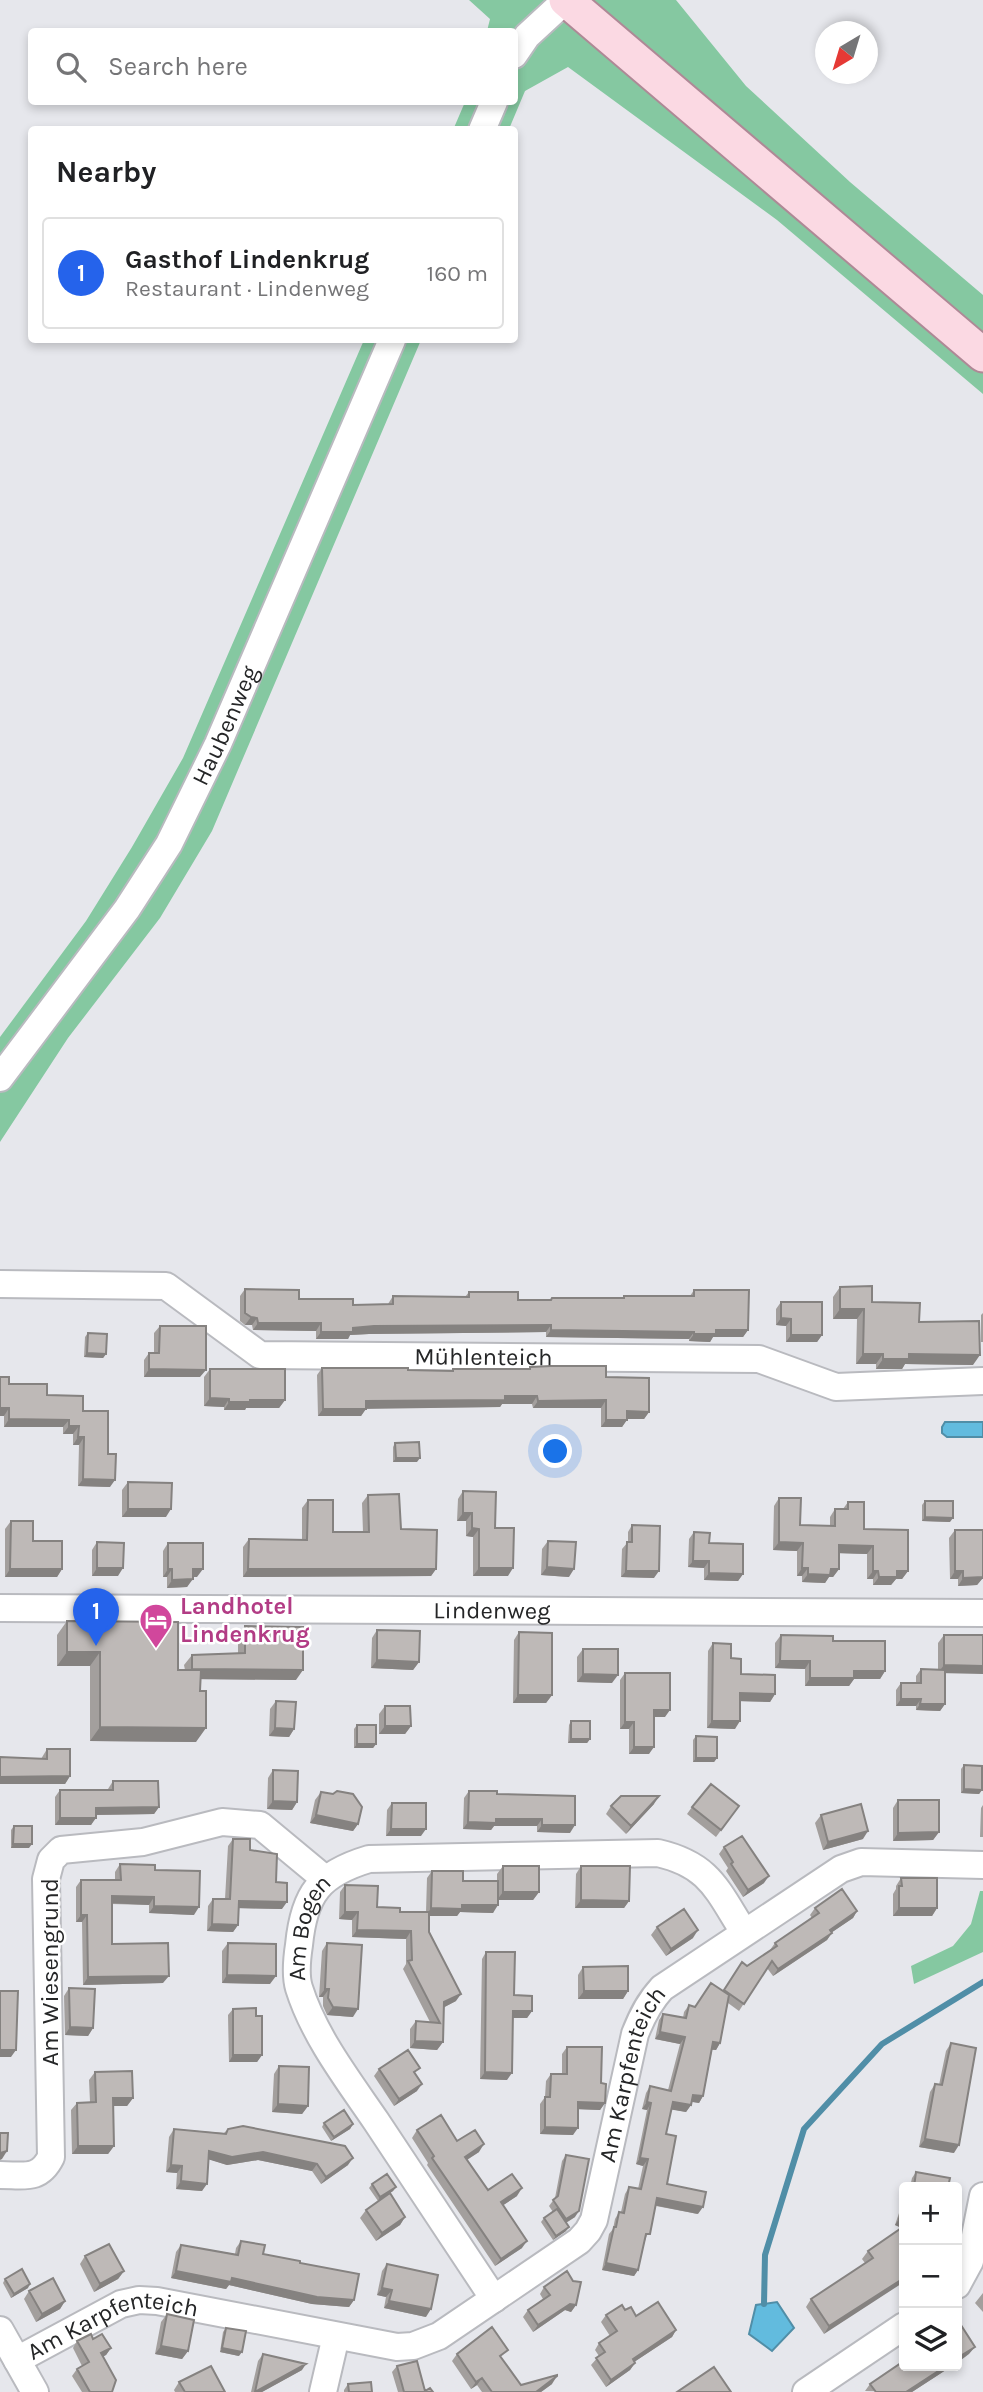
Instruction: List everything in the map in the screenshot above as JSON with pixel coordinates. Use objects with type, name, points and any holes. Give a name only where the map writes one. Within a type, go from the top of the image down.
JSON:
[{"type":"main road","points":[[566,0],[983,355]]},
{"type":"street","points":[[521,45],[535,0]]},
{"type":"street","points":[[521,45],[566,0]]},
{"type":"street","points":[[484,126],[493,105]]},
{"type":"street","name":"Haubenweg","points":[[0,1078],[127,909],[169,844],[223,732],[391,343]]},
{"type":"street","name":"Mühlenteich","points":[[0,1284],[166,1286],[260,1355],[759,1359],[836,1387],[983,1381]]},
{"type":"street","name":"Lindenweg","points":[[0,1608],[983,1613]]},
{"type":"street","name":"Am Wiesengrund","points":[[0,2175],[32,2176],[44,2170],[51,2157],[46,1879],[51,1860],[61,1850],[143,1842],[222,1822],[260,1825],[325,1879]]},
{"type":"street","name":"Am Bogen","points":[[494,2299],[351,2084],[312,2020],[298,1985],[297,1957],[301,1924],[309,1899],[325,1879],[347,1866],[369,1859],[658,1853],[680,1858],[699,1869],[712,1882],[744,1932]]},
{"type":"street","name":"Am Karpfenteich","points":[[18,2360],[121,2304],[139,2300],[157,2301],[397,2347],[413,2346],[439,2336],[579,2241],[588,2231],[594,2220],[635,2034],[650,2001],[662,1988],[841,1869],[861,1862],[983,1865]]},
{"type":"street","points":[[962,2276],[970,2261],[983,2196]]},
{"type":"street","points":[[806,2392],[899,2329]]},
{"type":"street","points":[[0,2330],[35,2392]]},
{"type":"street","points":[[323,2392],[335,2336]]},
{"type":"green space","points":[[469,0],[676,0],[746,86],[850,182],[983,295],[983,394],[777,220],[568,67],[525,91],[510,126],[455,126],[464,105],[518,105],[518,28],[488,28],[490,19]]},
{"type":"green space","points":[[363,343],[420,343],[212,831],[160,918],[68,1038],[0,1142],[0,1037],[86,921],[183,758]]},
{"type":"green space","points":[[980,1891],[983,1891],[983,1952],[914,1984],[911,1966],[953,1946],[971,1924]]},
{"type":"water","points":[[945,1422],[983,1422],[983,1437],[947,1437],[942,1433]]},
{"type":"water","points":[[777,2302],[794,2328],[772,2351],[749,2334],[756,2305]]},
{"type":"building","points":[[872,1286],[872,1302],[920,1303],[919,1322],[979,1321],[980,1355],[909,1354],[909,1359],[883,1359],[883,1354],[863,1354],[864,1309],[840,1309],[840,1287]]},
{"type":"building","points":[[245,1289],[299,1290],[299,1299],[353,1299],[353,1305],[393,1304],[393,1296],[469,1297],[469,1292],[518,1292],[518,1300],[551,1300],[694,1296],[694,1290],[749,1290],[748,1330],[716,1330],[716,1334],[694,1334],[551,1330],[551,1325],[374,1326],[353,1328],[353,1332],[321,1332],[321,1323],[258,1323],[257,1318],[245,1313]]},
{"type":"building","points":[[781,1302],[822,1302],[822,1335],[791,1335],[791,1319],[781,1318]]},
{"type":"building","points":[[160,1326],[206,1326],[206,1370],[149,1369],[149,1353],[159,1353]]},
{"type":"building","points":[[88,1333],[107,1334],[106,1354],[87,1353]]},
{"type":"building","points":[[606,1366],[606,1377],[649,1378],[649,1412],[627,1411],[627,1420],[606,1420],[606,1400],[538,1401],[537,1396],[505,1396],[505,1400],[366,1401],[366,1409],[323,1409],[322,1368],[453,1371]]},
{"type":"building","points":[[210,1369],[285,1369],[285,1400],[229,1402],[229,1399],[210,1398]]},
{"type":"building","points":[[0,1377],[9,1377],[9,1384],[47,1384],[47,1395],[83,1396],[83,1411],[108,1411],[108,1454],[116,1454],[115,1480],[83,1479],[84,1437],[78,1437],[79,1426],[69,1426],[69,1420],[9,1419],[9,1408],[0,1408]]},
{"type":"building","points":[[419,1442],[420,1458],[396,1458],[395,1443]]},
{"type":"building","points":[[128,1482],[172,1483],[171,1509],[128,1509]]},
{"type":"building","points":[[463,1491],[496,1492],[495,1528],[514,1528],[513,1568],[479,1568],[479,1529],[472,1528],[472,1513],[463,1513]]},
{"type":"building","points":[[399,1494],[401,1529],[437,1530],[436,1569],[248,1569],[249,1539],[307,1540],[308,1500],[333,1500],[333,1532],[369,1532],[368,1495]]},
{"type":"building","points":[[779,1498],[801,1498],[800,1525],[835,1526],[835,1509],[848,1509],[848,1502],[864,1502],[864,1529],[908,1530],[908,1571],[897,1571],[897,1577],[879,1577],[878,1571],[873,1571],[873,1546],[839,1545],[839,1569],[831,1569],[830,1575],[808,1574],[808,1568],[802,1568],[803,1543],[779,1542]]},
{"type":"building","points":[[925,1501],[953,1501],[953,1518],[925,1517]]},
{"type":"building","points":[[11,1521],[33,1521],[33,1541],[62,1541],[62,1569],[10,1569]]},
{"type":"building","points":[[632,1525],[660,1526],[659,1571],[626,1571],[627,1542],[632,1542]]},
{"type":"building","points":[[955,1530],[983,1530],[983,1577],[963,1578],[963,1571],[955,1571]]},
{"type":"building","points":[[694,1532],[710,1533],[709,1543],[743,1544],[743,1574],[709,1573],[709,1561],[693,1561]]},
{"type":"building","points":[[548,1541],[576,1542],[574,1569],[547,1567]]},
{"type":"building","points":[[97,1542],[124,1543],[123,1568],[97,1568]]},
{"type":"building","points":[[168,1543],[203,1543],[203,1569],[193,1569],[193,1579],[172,1580],[172,1569],[168,1569]]},
{"type":"building","points":[[67,1621],[178,1622],[178,1670],[201,1670],[200,1691],[206,1691],[206,1728],[100,1727],[100,1652],[67,1652]]},
{"type":"building","points":[[245,1626],[303,1627],[303,1670],[192,1669],[192,1655],[245,1653]]},
{"type":"building","points":[[377,1630],[420,1631],[419,1662],[377,1660]]},
{"type":"building","points":[[519,1632],[552,1633],[552,1695],[518,1695]]},
{"type":"building","points":[[781,1635],[833,1636],[833,1641],[885,1641],[885,1671],[854,1671],[854,1678],[810,1678],[810,1661],[780,1661]]},
{"type":"building","points":[[944,1635],[983,1635],[983,1666],[944,1665]]},
{"type":"building","points":[[713,1643],[731,1644],[731,1658],[741,1659],[741,1674],[775,1675],[775,1694],[740,1693],[740,1721],[712,1721]]},
{"type":"building","points":[[583,1649],[618,1649],[618,1675],[583,1674]]},
{"type":"building","points":[[921,1669],[945,1670],[945,1704],[920,1704],[921,1699],[901,1699],[901,1683],[921,1683]]},
{"type":"building","points":[[625,1673],[670,1673],[670,1710],[654,1710],[654,1747],[634,1747],[634,1722],[625,1722]]},
{"type":"building","points":[[276,1701],[296,1702],[294,1729],[275,1728]]},
{"type":"building","points":[[385,1706],[410,1706],[411,1726],[385,1726]]},
{"type":"building","points":[[571,1721],[590,1721],[590,1739],[571,1739]]},
{"type":"building","points":[[357,1725],[376,1725],[376,1744],[357,1744]]},
{"type":"building","points":[[696,1736],[717,1737],[717,1758],[696,1758]]},
{"type":"building","points":[[47,1749],[70,1749],[70,1776],[0,1777],[0,1757],[47,1759]]},
{"type":"building","points":[[964,1765],[982,1766],[982,1790],[964,1789]]},
{"type":"building","points":[[273,1770],[298,1771],[297,1802],[273,1801]]},
{"type":"building","points":[[113,1781],[158,1781],[159,1807],[96,1808],[96,1818],[60,1818],[60,1790],[113,1790]]},
{"type":"building","points":[[711,1784],[739,1806],[721,1830],[692,1807]]},
{"type":"building","points":[[337,1791],[353,1794],[362,1807],[358,1824],[316,1815],[321,1792],[333,1794]]},
{"type":"building","points":[[469,1791],[575,1796],[575,1825],[542,1825],[542,1819],[496,1819],[496,1823],[468,1822]]},
{"type":"building","points":[[621,1796],[659,1796],[631,1826],[611,1806]]},
{"type":"building","points":[[898,1800],[939,1800],[939,1832],[898,1833]]},
{"type":"building","points":[[392,1803],[426,1803],[426,1829],[391,1829]]},
{"type":"building","points":[[861,1804],[868,1831],[828,1842],[821,1815]]},
{"type":"building","points":[[14,1826],[32,1826],[32,1844],[13,1844]]},
{"type":"building","points":[[742,1836],[769,1876],[748,1890],[731,1864],[733,1862],[724,1847]]},
{"type":"building","points":[[233,1839],[250,1839],[250,1850],[277,1854],[276,1882],[287,1883],[287,1902],[239,1901],[238,1925],[212,1924],[213,1899],[230,1899]]},
{"type":"building","points":[[120,1864],[155,1865],[155,1870],[200,1871],[199,1907],[154,1906],[154,1897],[112,1896],[112,1944],[168,1943],[169,1976],[88,1977],[87,1915],[81,1915],[81,1880],[121,1880]]},
{"type":"building","points":[[503,1866],[539,1866],[539,1892],[503,1892]]},
{"type":"building","points":[[581,1866],[630,1866],[629,1901],[581,1900]]},
{"type":"building","points":[[432,1871],[463,1871],[463,1881],[498,1881],[498,1905],[462,1905],[462,1909],[431,1908]]},
{"type":"building","points":[[901,1878],[937,1878],[937,1908],[899,1908]]},
{"type":"building","points":[[345,1885],[378,1886],[377,1907],[400,1908],[400,1912],[429,1912],[429,1932],[461,1994],[444,2002],[443,2042],[415,2041],[416,2021],[440,2023],[408,1961],[412,1960],[411,1931],[357,1930],[358,1912],[345,1912]]},
{"type":"building","points":[[842,1889],[857,1911],[830,1930],[832,1933],[778,1969],[772,1961],[744,2004],[724,1990],[742,1962],[747,1966],[777,1946],[775,1943],[819,1913],[815,1908]]},
{"type":"building","points":[[684,1909],[698,1930],[671,1949],[657,1927]]},
{"type":"building","points":[[228,1943],[276,1944],[276,1976],[227,1975]]},
{"type":"building","points":[[327,1943],[362,1945],[358,2009],[333,2007],[328,1998],[329,1989],[325,1989]]},
{"type":"building","points":[[486,1952],[515,1952],[514,1995],[532,1996],[532,2011],[513,2011],[512,2073],[485,2072]]},
{"type":"building","points":[[628,1966],[628,1991],[584,1991],[583,1967]]},
{"type":"building","points":[[711,1983],[729,1995],[720,2043],[713,2042],[703,2096],[693,2095],[691,2105],[673,2102],[666,2134],[676,2136],[667,2184],[706,2192],[703,2207],[657,2198],[650,2234],[646,2234],[638,2270],[606,2263],[614,2227],[619,2212],[624,2213],[629,2187],[641,2189],[648,2159],[640,2158],[651,2103],[647,2102],[650,2086],[671,2091],[685,2037],[660,2032],[663,2014],[686,2018],[689,2005],[695,2007]]},
{"type":"building","points":[[69,1988],[95,1989],[93,2028],[70,2027]]},
{"type":"building","points":[[0,1991],[18,1991],[16,2050],[0,2050]]},
{"type":"building","points":[[256,2008],[256,2016],[262,2016],[262,2055],[233,2055],[233,2009]]},
{"type":"building","points":[[951,2043],[976,2048],[959,2145],[925,2139],[935,2084],[942,2085]]},
{"type":"building","points":[[567,2047],[602,2047],[601,2083],[606,2084],[605,2103],[578,2102],[578,2128],[545,2127],[545,2097],[550,2097],[551,2074],[567,2074]]},
{"type":"building","points":[[408,2050],[420,2068],[414,2072],[422,2084],[399,2099],[379,2069]]},
{"type":"building","points":[[279,2066],[309,2067],[308,2106],[278,2104]]},
{"type":"building","points":[[132,2071],[133,2098],[113,2098],[114,2146],[78,2146],[77,2103],[96,2102],[95,2072]]},
{"type":"building","points":[[344,2110],[353,2124],[334,2137],[324,2123]]},
{"type":"building","points":[[441,2115],[457,2141],[475,2130],[484,2144],[465,2157],[488,2190],[512,2174],[522,2188],[501,2202],[527,2241],[501,2259],[432,2158],[434,2156],[417,2130]]},
{"type":"building","points":[[243,2126],[345,2146],[353,2158],[326,2177],[317,2164],[263,2152],[232,2157],[209,2151],[207,2184],[181,2181],[182,2166],[171,2165],[174,2129],[226,2134],[228,2129]]},
{"type":"building","points":[[0,2133],[8,2133],[7,2151],[0,2153]]},
{"type":"building","points":[[566,2155],[589,2159],[579,2211],[566,2219],[553,2200],[558,2196]]},
{"type":"building","points":[[916,2172],[950,2178],[949,2182],[915,2182]]},
{"type":"building","points":[[387,2174],[396,2187],[380,2197],[372,2184]]},
{"type":"building","points":[[390,2193],[405,2217],[382,2233],[366,2210]]},
{"type":"building","points":[[557,2209],[569,2227],[556,2236],[544,2218]]},
{"type":"building","points":[[899,2230],[899,2281],[829,2326],[811,2299],[873,2258],[868,2251]]},
{"type":"building","points":[[241,2241],[265,2245],[263,2254],[359,2274],[354,2300],[317,2297],[232,2278],[231,2282],[176,2271],[181,2245],[238,2255]]},
{"type":"building","points":[[109,2244],[124,2271],[100,2284],[85,2256]]},
{"type":"building","points":[[387,2264],[438,2275],[431,2309],[389,2301],[392,2290],[382,2288]]},
{"type":"building","points":[[22,2269],[30,2284],[14,2294],[5,2279]]},
{"type":"building","points":[[567,2271],[573,2281],[581,2282],[576,2305],[570,2304],[538,2325],[528,2310],[550,2295],[544,2287]]},
{"type":"building","points":[[53,2278],[65,2301],[42,2314],[29,2291]]},
{"type":"building","points":[[658,2302],[676,2330],[633,2359],[635,2363],[611,2380],[596,2358],[605,2352],[599,2343],[617,2331],[606,2315],[622,2305],[625,2310],[631,2307],[636,2316]]},
{"type":"building","points":[[167,2314],[194,2320],[188,2351],[161,2346]]},
{"type":"building","points":[[492,2327],[508,2350],[500,2356],[521,2385],[557,2376],[536,2392],[492,2392],[482,2378],[476,2382],[457,2354]]},
{"type":"building","points":[[962,2327],[975,2347],[962,2355]]},
{"type":"building","points":[[226,2328],[246,2331],[242,2352],[222,2348]]},
{"type":"building","points":[[91,2334],[93,2339],[102,2334],[111,2348],[101,2353],[116,2380],[112,2392],[90,2392],[77,2369],[89,2362],[77,2341]]},
{"type":"building","points":[[263,2354],[306,2364],[255,2392]]},
{"type":"building","points":[[417,2361],[425,2391],[430,2388],[433,2392],[404,2392],[397,2366]]},
{"type":"building","points":[[899,2364],[899,2371],[938,2371],[906,2392],[876,2392],[870,2384]]},
{"type":"building","points":[[211,2366],[225,2392],[185,2392],[179,2382]]},
{"type":"building","points":[[714,2367],[731,2392],[677,2392]]},
{"type":"building","points":[[371,2382],[372,2392],[349,2392],[348,2384]]},
{"type":"waterway","points":[[764,2304],[765,2255],[804,2129],[882,2044],[983,1982]]},
{"type":"place","name":"Gasthof Lindenkrug","points":[[96,1646]]},
{"type":"place","name":"Landhotel Lindenkrug","points":[[156,1650]]}]
